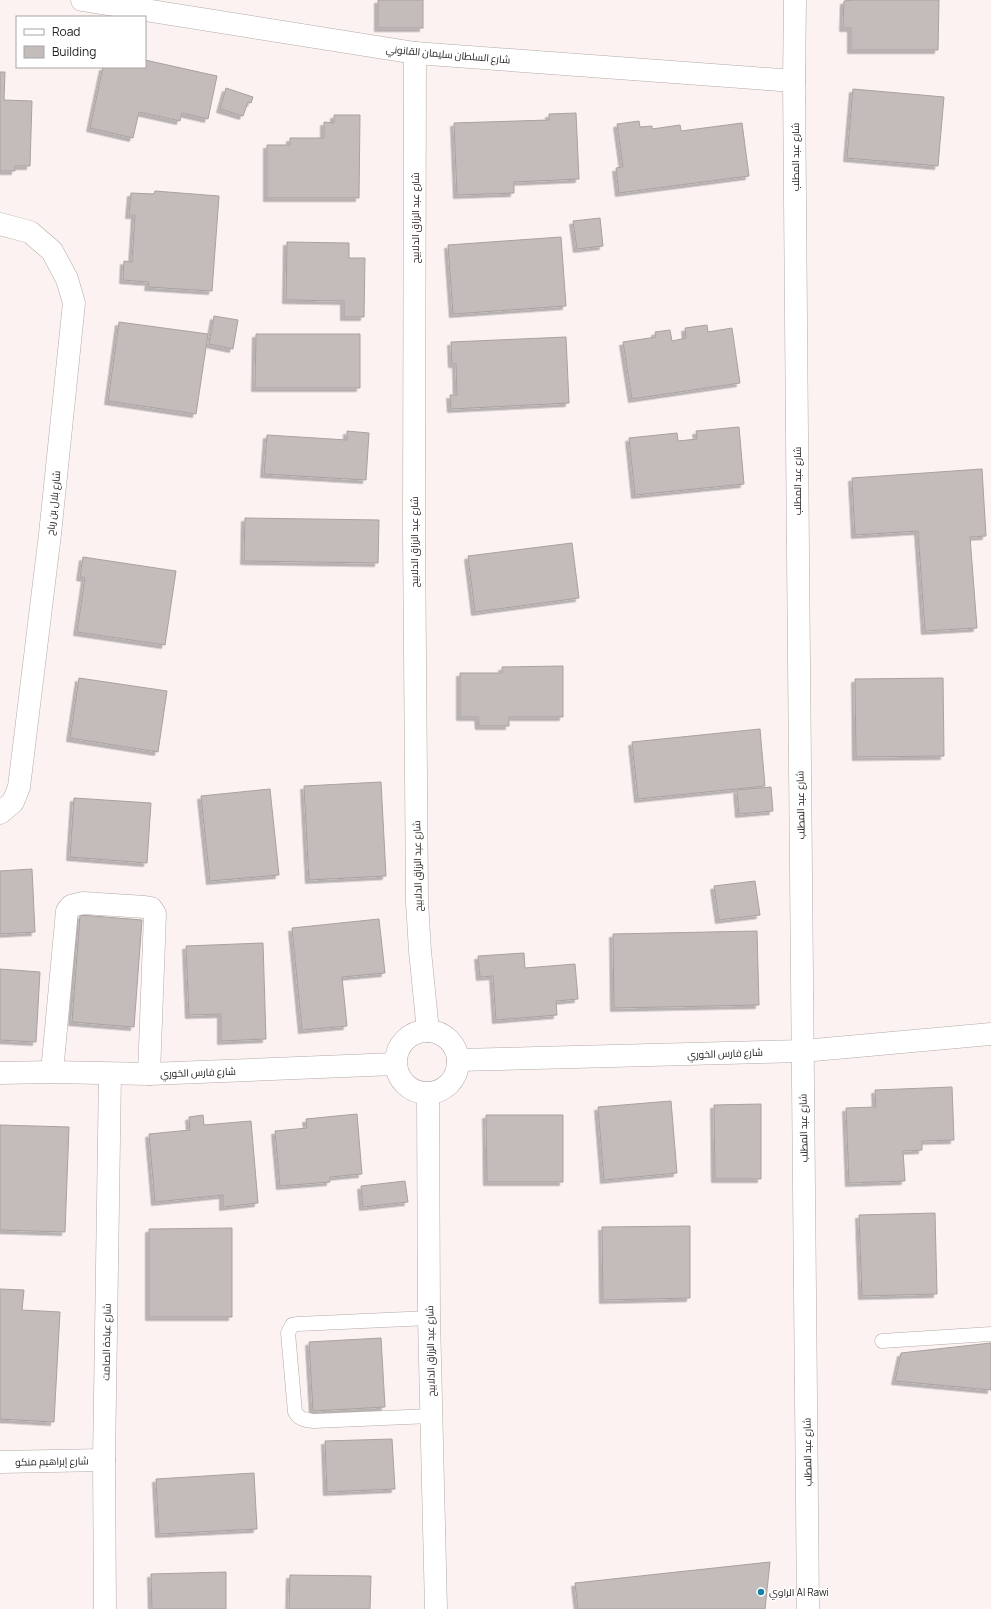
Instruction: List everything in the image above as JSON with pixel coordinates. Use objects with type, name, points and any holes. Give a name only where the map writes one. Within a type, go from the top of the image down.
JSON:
[{"type":"street","name":"شارع عبد المطلب","points":[[795,0],[794,81],[808,1609]]},
{"type":"street","name":"شارع السلطان سليمان القانوني","points":[[92,1],[415,53],[794,81]]},
{"type":"street","name":"شارع عبد الرزاق الدلابيح","points":[[415,53],[414,532],[417,902],[428,1031]]},
{"type":"street","name":"شارع بلال بن رباح","points":[[0,224],[30,232],[52,251],[67,279],[74,304],[50,534],[19,786],[13,802],[0,813]]},
{"type":"street","points":[[52,1072],[67,911],[71,906],[83,903],[145,907],[151,908],[155,914],[149,1074]]},
{"type":"street","points":[[428,1031],[437,1032],[452,1043],[458,1060],[457,1070],[449,1084],[436,1092],[428,1093],[414,1091],[404,1085],[398,1075],[395,1064],[396,1054],[401,1044],[408,1037],[417,1032],[428,1031]]},
{"type":"street","name":"شارع فارس الخوري","points":[[458,1060],[803,1051],[991,1034]]},
{"type":"street","name":"شارع فارس الخوري","points":[[0,1073],[52,1072],[149,1074],[395,1064]]},
{"type":"street","name":"شارع عبادة الصامت","points":[[105,1609],[104,1460],[110,1074]]},
{"type":"street","name":"شارع عبد الرزاق الدلابيح","points":[[428,1093],[429,1318],[436,1609]]},
{"type":"street","name":"شارع إبراهيم منكو","points":[[0,1462],[104,1460]]},
{"type":"lane","points":[[429,1318],[298,1324],[292,1325],[288,1333],[295,1412],[304,1420],[314,1421],[431,1416]]},
{"type":"lane","points":[[882,1340],[991,1334]]},
{"type":"building","points":[[378,0],[423,0],[423,28],[378,28]]},
{"type":"building","points":[[939,0],[938,50],[851,50],[851,28],[843,28],[844,1]]},
{"type":"building","points":[[146,60],[217,76],[208,119],[182,113],[180,121],[139,112],[133,138],[90,128],[103,68],[146,68]]},
{"type":"building","points":[[0,72],[5,72],[4,100],[32,101],[30,166],[15,166],[15,171],[0,171]]},
{"type":"building","points":[[226,88],[253,97],[251,103],[248,102],[243,116],[220,109]]},
{"type":"building","points":[[853,89],[944,97],[938,166],[847,158]]},
{"type":"building","points":[[576,113],[579,179],[514,182],[514,193],[457,195],[454,123],[549,120],[549,114]]},
{"type":"building","points":[[334,115],[360,115],[359,198],[267,198],[267,145],[290,145],[290,138],[324,138],[324,122],[334,123]]},
{"type":"building","points":[[639,121],[640,127],[652,126],[652,129],[680,125],[681,131],[742,123],[749,176],[619,193],[616,168],[623,167],[617,124]]},
{"type":"building","points":[[155,191],[219,196],[212,291],[148,287],[149,282],[123,280],[124,261],[132,262],[135,215],[129,215],[131,193],[154,194]]},
{"type":"building","points":[[600,218],[603,246],[577,249],[573,221]]},
{"type":"building","points":[[561,237],[566,306],[453,314],[448,245]]},
{"type":"building","points":[[287,242],[349,243],[349,258],[365,258],[364,317],[344,317],[344,301],[286,300]]},
{"type":"building","points":[[214,316],[238,320],[233,349],[209,344]]},
{"type":"building","points":[[119,322],[208,334],[196,414],[108,401]]},
{"type":"building","points":[[707,325],[708,332],[732,328],[740,383],[632,399],[623,342],[656,337],[655,332],[670,330],[672,341],[686,338],[685,328]]},
{"type":"building","points":[[256,334],[360,334],[360,388],[255,388]]},
{"type":"building","points":[[566,337],[569,403],[451,409],[450,395],[457,395],[456,364],[452,364],[451,342]]},
{"type":"building","points":[[739,427],[744,484],[635,495],[629,438],[677,433],[678,441],[697,439],[696,431]]},
{"type":"building","points":[[347,431],[369,433],[366,480],[264,474],[267,435],[347,440]]},
{"type":"building","points":[[982,469],[986,536],[970,537],[977,628],[925,631],[918,531],[855,535],[852,478]]},
{"type":"building","points":[[245,518],[379,520],[378,563],[244,561]]},
{"type":"building","points":[[572,543],[579,598],[475,612],[468,556]]},
{"type":"building","points":[[83,557],[176,571],[165,645],[77,632],[85,578],[80,577]]},
{"type":"building","points":[[563,666],[563,717],[509,717],[509,726],[479,726],[478,717],[460,717],[460,673],[502,673],[502,667]]},
{"type":"building","points":[[79,678],[167,691],[158,752],[70,738]]},
{"type":"building","points":[[943,678],[944,756],[856,757],[855,679]]},
{"type":"building","points":[[760,729],[765,786],[638,799],[632,742]]},
{"type":"building","points":[[381,782],[386,876],[309,880],[304,786]]},
{"type":"building","points":[[771,787],[773,811],[739,814],[737,790]]},
{"type":"building","points":[[270,789],[279,875],[210,881],[201,796]]},
{"type":"building","points":[[74,798],[151,803],[147,863],[70,857]]},
{"type":"building","points":[[32,869],[35,932],[0,934],[0,871]]},
{"type":"building","points":[[755,881],[760,915],[719,920],[714,886]]},
{"type":"building","points":[[80,915],[142,920],[134,1027],[72,1022]]},
{"type":"building","points":[[379,919],[385,973],[342,977],[347,1026],[302,1030],[292,928]]},
{"type":"building","points":[[757,931],[759,1005],[614,1008],[613,934]]},
{"type":"building","points":[[263,943],[266,1039],[221,1041],[221,1014],[189,1015],[186,946]]},
{"type":"building","points":[[524,953],[525,968],[575,964],[578,999],[556,1001],[557,1015],[496,1020],[493,976],[480,977],[478,956]]},
{"type":"building","points":[[0,969],[40,972],[36,1042],[0,1040]]},
{"type":"building","points":[[952,1087],[954,1140],[922,1141],[922,1150],[903,1151],[905,1181],[849,1183],[846,1108],[876,1107],[875,1090]]},
{"type":"building","points":[[671,1101],[677,1173],[604,1180],[598,1107]]},
{"type":"building","points":[[761,1104],[761,1179],[715,1179],[714,1105]]},
{"type":"building","points":[[357,1114],[362,1174],[330,1177],[330,1182],[280,1186],[275,1131],[307,1128],[306,1119]]},
{"type":"building","points":[[203,1115],[204,1125],[251,1121],[258,1203],[223,1207],[223,1195],[155,1202],[149,1134],[190,1130],[189,1117]]},
{"type":"building","points":[[486,1115],[563,1115],[563,1182],[487,1182]]},
{"type":"building","points":[[0,1125],[69,1127],[65,1232],[0,1230]]},
{"type":"building","points":[[405,1181],[408,1202],[363,1207],[361,1186]]},
{"type":"building","points":[[935,1213],[937,1294],[862,1296],[859,1215]]},
{"type":"building","points":[[690,1226],[690,1298],[603,1300],[602,1227]]},
{"type":"building","points":[[232,1228],[232,1317],[149,1317],[149,1229]]},
{"type":"building","points":[[0,1289],[24,1290],[22,1310],[60,1312],[54,1422],[0,1419]]},
{"type":"building","points":[[381,1338],[385,1407],[313,1411],[309,1342]]},
{"type":"building","points":[[991,1343],[991,1390],[895,1381],[901,1353]]},
{"type":"building","points":[[392,1439],[395,1489],[327,1492],[325,1441]]},
{"type":"building","points":[[254,1473],[257,1529],[159,1534],[156,1479]]},
{"type":"building","points":[[770,1562],[765,1609],[578,1609],[575,1583]]},
{"type":"building","points":[[226,1572],[226,1609],[152,1609],[151,1574]]},
{"type":"building","points":[[290,1575],[371,1576],[370,1609],[289,1609]]},
{"type":"place","name":"الراوي Al Rawi","points":[[761,1592]]}]
